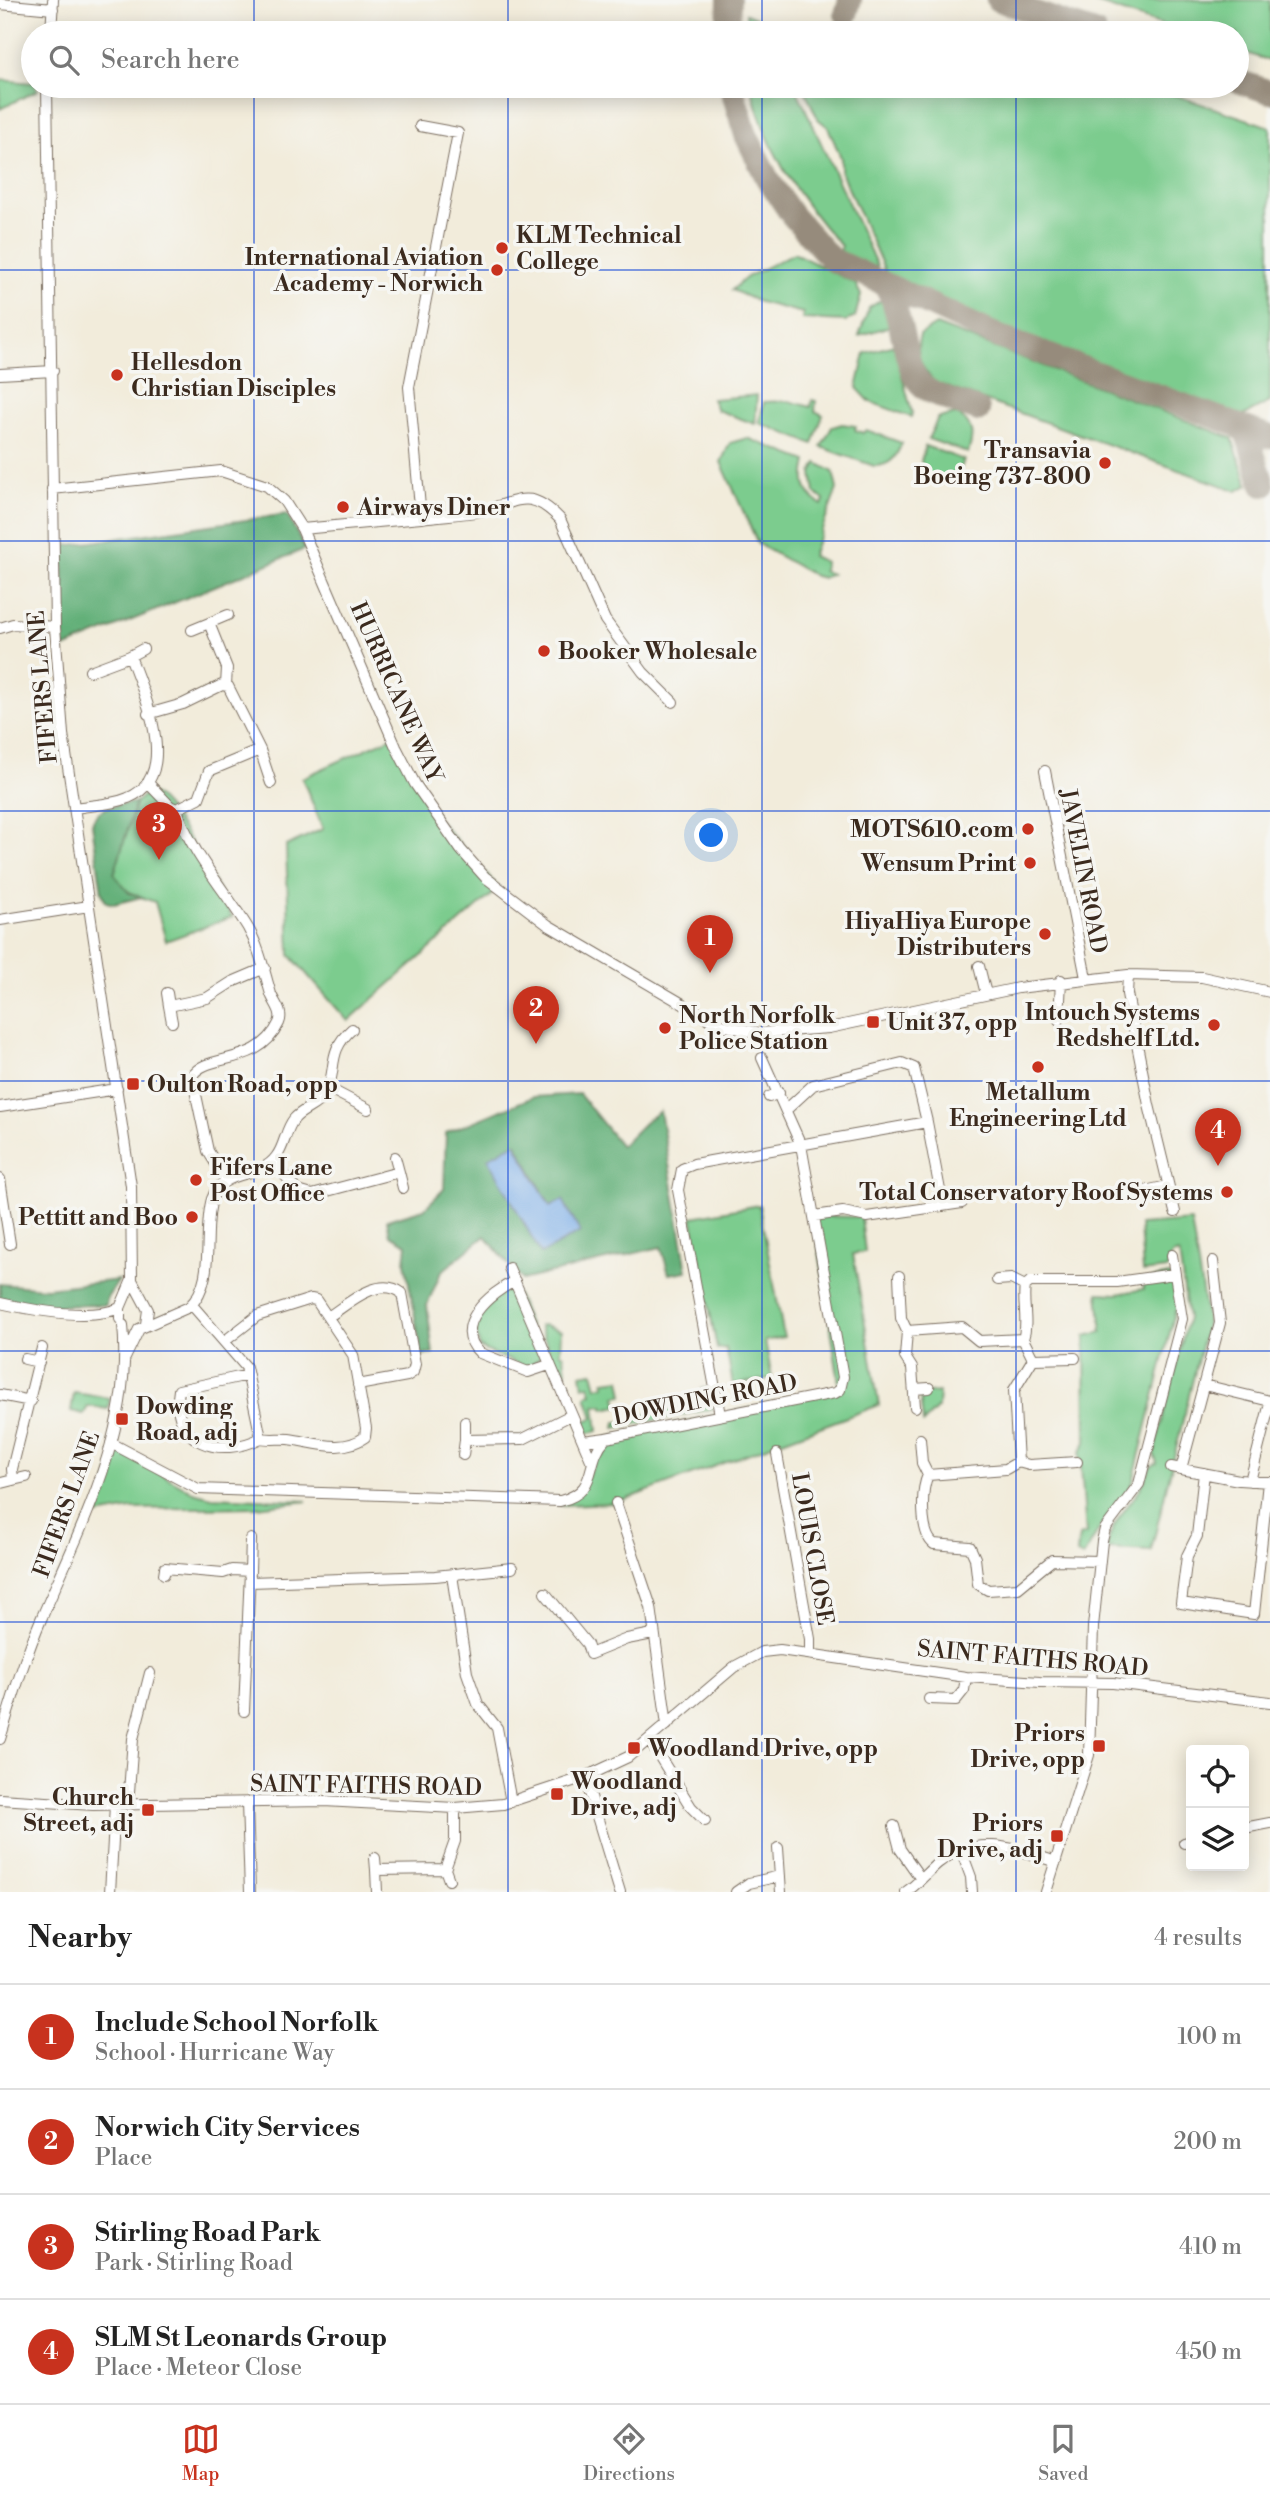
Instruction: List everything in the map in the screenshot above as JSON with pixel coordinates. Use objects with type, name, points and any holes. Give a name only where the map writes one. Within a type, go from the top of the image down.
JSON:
[{"type":"street","points":[[0,4],[53,5]]},
{"type":"street","name":"FIFERS LANE","points":[[0,1739],[22,1667],[88,1512],[111,1443],[125,1358],[122,1314],[132,1280],[133,1207],[59,703],[52,489],[47,98]]},
{"type":"street","points":[[420,126],[458,133],[409,387],[421,518]]},
{"type":"street","points":[[0,374],[52,371]]},
{"type":"street","name":"HURRICANE WAY","points":[[52,489],[221,471],[268,486],[284,501],[302,529],[415,785],[436,818],[485,877],[548,925],[718,1024],[740,1030],[778,1034],[829,1028],[1061,980],[1128,975],[1202,976],[1270,992]]},
{"type":"street","points":[[302,529],[482,510],[522,498],[542,503],[560,519],[605,620],[643,672],[673,702]]},
{"type":"street","points":[[192,630],[228,615]]},
{"type":"street","points":[[209,623],[227,668],[226,685]]},
{"type":"street","points":[[0,628],[13,624],[55,627]]},
{"type":"street","points":[[90,671],[142,649]]},
{"type":"street","points":[[75,808],[131,797],[148,783],[157,755],[149,714],[130,656]]},
{"type":"street","points":[[149,714],[176,707],[226,685]]},
{"type":"street","points":[[226,685],[232,689],[260,750],[271,783]]},
{"type":"street","points":[[177,809],[199,798],[209,771],[260,750]]},
{"type":"street","name":"JAVELIN ROAD","points":[[1045,771],[1086,978]]},
{"type":"street","points":[[148,783],[170,806],[177,809],[199,852],[248,929],[265,968],[272,996],[280,1010],[281,1020],[277,1027],[252,1053],[201,1066],[192,1076],[208,1151],[226,1180]]},
{"type":"street","points":[[0,920],[89,906]]},
{"type":"street","points":[[979,966],[986,995]]},
{"type":"street","points":[[169,1006],[207,998],[232,982],[265,968]]},
{"type":"street","points":[[1128,975],[1127,994],[1175,1212]]},
{"type":"street","points":[[1059,1020],[1061,980]]},
{"type":"street","points":[[167,993],[172,1022]]},
{"type":"street","points":[[0,1304],[57,1312],[122,1314],[142,1326],[192,1305],[199,1292],[206,1265],[210,1205],[226,1180],[273,1161],[295,1117],[316,1104],[328,1088],[334,1052],[340,1040],[352,1029]]},
{"type":"street","name":"DOWDING ROAD","points":[[111,1443],[191,1486],[230,1491],[560,1500],[572,1497],[587,1485],[591,1477],[591,1460],[596,1448],[606,1438],[835,1393],[843,1384],[801,1145],[787,1110],[774,1095],[762,1058]]},
{"type":"street","points":[[787,1110],[813,1085],[902,1063],[914,1068],[923,1076],[927,1122],[943,1206]]},
{"type":"street","points":[[328,1088],[355,1095],[368,1108]]},
{"type":"street","points":[[0,1107],[117,1089]]},
{"type":"street","points":[[720,1415],[678,1180],[681,1170],[694,1164],[927,1122]]},
{"type":"street","points":[[395,1157],[403,1188]]},
{"type":"street","points":[[273,1161],[298,1191],[305,1195],[399,1172]]},
{"type":"street","points":[[0,1179],[4,1227],[10,1244]]},
{"type":"street","points":[[1135,1193],[1168,1186]]},
{"type":"street","points":[[814,1216],[843,1212],[867,1217],[962,1203]]},
{"type":"street","points":[[1046,1892],[1089,1755],[1093,1627],[1105,1529],[1139,1484],[1182,1319],[1172,1255]]},
{"type":"street","points":[[1204,1473],[1196,1536],[1187,1556],[1181,1603],[1254,1614],[1269,1482],[1176,1468],[1204,1385],[1220,1323],[1213,1261]]},
{"type":"street","points":[[509,1268],[591,1460]]},
{"type":"street","points":[[997,1280],[1011,1279],[1025,1286],[1038,1281],[1117,1282],[1174,1274]]},
{"type":"street","name":"FIFERS LANE","points":[[125,1358],[142,1326],[145,1305],[132,1280]]},
{"type":"street","points":[[514,1281],[500,1288],[473,1315],[470,1322],[474,1348],[480,1353],[528,1372],[549,1365]]},
{"type":"street","points":[[896,1284],[901,1318],[907,1331],[905,1357],[912,1368],[915,1407]]},
{"type":"street","points":[[1025,1286],[1023,1339],[1033,1359]]},
{"type":"street","points":[[328,1317],[369,1290],[392,1287],[402,1293],[415,1364],[413,1371],[407,1376],[358,1385]]},
{"type":"street","points":[[225,1341],[257,1316],[311,1298],[316,1300],[350,1347],[366,1428],[363,1439],[327,1447],[292,1439],[261,1438],[210,1446],[192,1438],[184,1428],[179,1390],[248,1375]]},
{"type":"street","points":[[122,1314],[133,1299],[174,1312]]},
{"type":"street","points":[[192,1305],[241,1360],[248,1375],[261,1438]]},
{"type":"street","points":[[907,1331],[962,1327],[979,1340],[1023,1339]]},
{"type":"street","points":[[13,1480],[14,1460],[31,1401],[42,1348]]},
{"type":"street","points":[[1018,1462],[1014,1390],[1033,1359],[1062,1354],[1075,1358]]},
{"type":"street","points":[[25,1359],[39,1362]]},
{"type":"street","points":[[1204,1385],[1270,1402],[1251,1481]]},
{"type":"street","points":[[914,1389],[929,1388]]},
{"type":"street","points":[[0,1395],[31,1401]]},
{"type":"street","points":[[465,1440],[523,1439],[571,1415]]},
{"type":"street","points":[[463,1455],[465,1422]]},
{"type":"street","points":[[583,1441],[606,1438]]},
{"type":"street","points":[[920,1439],[917,1455],[928,1475],[924,1486],[928,1536],[934,1544],[970,1547],[975,1558],[976,1578],[982,1588],[1018,1588],[1052,1560],[1100,1561]]},
{"type":"street","name":"LOUIS CLOSE","points":[[777,1454],[810,1651]]},
{"type":"street","points":[[928,1475],[1006,1469],[1018,1462],[1029,1465],[1054,1459],[1077,1462]]},
{"type":"street","points":[[1,1483],[26,1477]]},
{"type":"street","points":[[616,1503],[651,1606],[667,1725]]},
{"type":"street","points":[[244,1711],[251,1539]]},
{"type":"street","points":[[165,1567],[223,1573],[232,1570],[250,1577],[452,1575],[512,1568]]},
{"type":"street","points":[[452,1575],[467,1673],[478,1704],[497,1728],[511,1802]]},
{"type":"street","points":[[547,1599],[587,1644],[590,1654],[627,1639],[653,1634]]},
{"type":"street","name":"SAINT FAITHS ROAD","points":[[0,1799],[115,1805],[324,1801],[455,1808],[511,1802],[585,1777],[628,1757],[650,1741],[716,1680],[748,1658],[762,1652],[780,1650],[810,1651],[966,1676],[1040,1682],[1092,1682],[1270,1702]]},
{"type":"street","points":[[128,1805],[133,1739],[150,1673]]},
{"type":"street","points":[[929,1699],[956,1700],[964,1690],[966,1676]]},
{"type":"street","points":[[650,1741],[691,1807],[705,1821]]},
{"type":"street","points":[[585,1777],[620,1892]]},
{"type":"street","points":[[247,1803],[250,1892]]},
{"type":"street","points":[[110,1892],[115,1805]]},
{"type":"street","points":[[376,1870],[447,1875],[455,1841],[455,1808]]},
{"type":"street","points":[[1249,1827],[1270,1823]]},
{"type":"street","points":[[894,1826],[900,1849],[921,1879]]},
{"type":"street","points":[[906,1892],[940,1861],[978,1845],[1003,1846],[1056,1862]]},
{"type":"street","points":[[778,1848],[781,1892]]},
{"type":"street","points":[[961,1850],[971,1877],[972,1892]]},
{"type":"street","points":[[375,1858],[377,1892]]},
{"type":"street","points":[[736,1892],[749,1884],[780,1876]]},
{"type":"green space","points":[[1087,0],[1270,0],[1270,61],[1249,54],[1249,21],[1151,21]]},
{"type":"green space","points":[[746,14],[764,21],[746,21]]},
{"type":"green space","points":[[0,80],[21,82],[22,98],[0,109]]},
{"type":"green space","points":[[754,98],[800,98],[877,266],[876,271],[839,251],[841,246],[811,210],[785,172]]},
{"type":"green space","points":[[808,98],[1184,98],[1270,127],[1270,402],[1239,418],[1052,350],[888,278],[841,172],[841,158],[828,127],[818,119]]},
{"type":"green space","points":[[794,253],[855,283],[861,295],[855,317],[846,321],[802,319],[803,313],[759,302],[732,290],[747,277]]},
{"type":"green space","points":[[883,299],[890,326],[859,336],[869,308]]},
{"type":"green space","points":[[936,325],[1232,438],[1248,485],[1237,491],[936,383],[923,367],[918,342],[920,335]]},
{"type":"green space","points":[[894,345],[911,417],[870,402],[857,388],[865,353]]},
{"type":"green space","points":[[757,395],[755,424],[717,410],[712,399]]},
{"type":"green space","points":[[812,400],[816,401],[815,411],[823,415],[813,444],[759,423],[764,402],[789,401],[811,407]]},
{"type":"green space","points":[[956,414],[966,422],[971,431],[968,453],[928,439],[938,418]]},
{"type":"green space","points":[[842,424],[856,426],[855,430],[863,433],[866,430],[902,443],[892,460],[874,466],[821,447],[832,427]]},
{"type":"green space","points":[[747,438],[807,461],[805,475],[808,492],[822,505],[824,500],[815,493],[812,473],[817,463],[833,472],[837,489],[812,556],[825,562],[823,571],[831,574],[823,578],[815,576],[758,544],[721,462],[730,443]]},
{"type":"green space","points":[[925,446],[964,460],[958,475],[944,483],[926,478],[921,461]]},
{"type":"green space","points":[[287,514],[305,549],[64,648],[63,546]]},
{"type":"green space","points":[[392,737],[437,818],[499,888],[348,1021],[290,955],[286,846],[323,829],[302,778]]},
{"type":"green space","points":[[148,792],[158,798],[182,827],[232,917],[166,941],[155,902],[131,893],[118,881],[114,874],[136,802]]},
{"type":"green space","points":[[136,802],[114,874],[129,893],[142,897],[114,904],[106,902],[102,893],[92,824],[103,809]]},
{"type":"green space","points":[[579,1094],[621,1146],[660,1111],[687,1271],[669,1274],[661,1247],[522,1280],[485,1236],[441,1272],[427,1305],[433,1354],[422,1355],[405,1262],[407,1244],[390,1235],[387,1220],[424,1209],[444,1189],[446,1133],[533,1097]],"holes":[[[516,1143],[551,1207],[488,1158]]]},
{"type":"green space","points":[[759,1205],[784,1337],[765,1341],[772,1378],[733,1385],[726,1348],[717,1349],[692,1217]]},
{"type":"green space","points":[[814,1216],[861,1217],[865,1252],[853,1254],[879,1405],[616,1503],[560,1505],[580,1492],[606,1438],[840,1390]]},
{"type":"green space","points":[[1191,1221],[1207,1322],[1151,1551],[1107,1549],[1114,1527],[1146,1478],[1150,1467],[1157,1463],[1154,1454],[1188,1318],[1179,1253],[1172,1255],[1167,1269],[1143,1272],[1140,1225]]},
{"type":"green space","points":[[1169,1275],[1175,1280],[1179,1296],[1132,1485],[1101,1526],[1083,1557],[1077,1554],[1079,1536],[1086,1534],[1080,1453],[1086,1442],[1085,1336],[1102,1332],[1098,1293],[1117,1294],[1144,1289],[1143,1280]]},
{"type":"green space","points":[[119,1280],[107,1298],[106,1305],[45,1306],[0,1298],[0,1284],[46,1288]]},
{"type":"green space","points":[[512,1290],[517,1294],[541,1356],[528,1368],[480,1348],[474,1322],[500,1291]]},
{"type":"green space","points":[[540,1326],[561,1331],[560,1353],[564,1355],[566,1372],[557,1373]]},
{"type":"green space","points":[[593,1372],[597,1387],[605,1385],[604,1381],[620,1379],[623,1395],[616,1396],[618,1406],[604,1409],[603,1405],[595,1406],[598,1431],[590,1433],[584,1429],[572,1400],[573,1398],[585,1421],[593,1418],[586,1396],[592,1393],[589,1385],[583,1387],[581,1374]]},
{"type":"green space","points":[[701,1389],[712,1390],[716,1401],[712,1409],[615,1428],[616,1422],[634,1422],[644,1415],[705,1404]]},
{"type":"green space","points":[[939,1392],[938,1408],[923,1423],[920,1394]]},
{"type":"green space","points":[[74,1393],[110,1398],[108,1409],[88,1406],[84,1414],[71,1411]]},
{"type":"green space","points":[[123,1452],[193,1492],[212,1497],[307,1501],[257,1507],[131,1509],[98,1515],[114,1458],[116,1453]]},
{"type":"water","points":[[515,1143],[550,1206],[563,1200],[580,1232],[541,1254],[488,1158]]},
{"type":"taxiway","points":[[728,21],[729,0]]},
{"type":"taxiway","points":[[846,14],[850,0]]},
{"type":"taxiway","points":[[998,0],[1060,21]]},
{"type":"taxiway","points":[[1249,85],[1270,92]]},
{"type":"taxiway","points":[[735,98],[746,135],[767,178],[792,215],[831,259],[1002,338],[1270,437]]},
{"type":"taxiway","points":[[885,286],[892,298],[909,361],[919,383],[939,396],[978,410]]},
{"type":"taxiway","points":[[1238,425],[1247,434],[1263,485]]},
{"type":"place","name":"KLM Technical College","points":[[502,248]]},
{"type":"place","name":"International Aviation Academy - Norwich","points":[[497,270]]},
{"type":"place","name":"Hellesdon Christian Disciples","points":[[117,375]]},
{"type":"place","name":"Transavia Boeing 737-800","points":[[1105,463]]},
{"type":"place","name":"Airways Diner","points":[[343,507]]},
{"type":"place","name":"Booker Wholesale","points":[[544,651]]},
{"type":"place","name":"MOTS610.com","points":[[1028,829]]},
{"type":"place","name":"Stirling Road Park","points":[[159,860]]},
{"type":"place","name":"Wensum Print","points":[[1030,863]]},
{"type":"place","name":"HiyaHiya Europe Distributers","points":[[1045,934]]},
{"type":"place","name":"Include School Norfolk","points":[[710,973]]},
{"type":"place","name":"Unit 37, opp","points":[[873,1022]]},
{"type":"place","name":"Intouch Systems Redshelf Ltd.","points":[[1214,1025]]},
{"type":"place","name":"North Norfolk Police Station","points":[[665,1028]]},
{"type":"place","name":"Norwich City Services","points":[[536,1044]]},
{"type":"place","name":"Metallum Engineering Ltd","points":[[1038,1067]]},
{"type":"place","name":"Oulton Road, opp","points":[[133,1084]]},
{"type":"place","name":"SLM St Leonards Group","points":[[1218,1166]]},
{"type":"place","name":"Fifers Lane Post Office","points":[[196,1180]]},
{"type":"place","name":"Total Conservatory Roof Systems","points":[[1227,1192]]},
{"type":"place","name":"Pettitt and Boo","points":[[192,1217]]},
{"type":"place","name":"Dowding Road, adj","points":[[122,1419]]},
{"type":"place","name":"Priors Drive, opp","points":[[1099,1746]]},
{"type":"place","name":"Woodland Drive, opp","points":[[634,1748]]},
{"type":"place","name":"Woodland Drive, adj","points":[[557,1794]]},
{"type":"place","name":"Church Street, adj","points":[[148,1810]]},
{"type":"place","name":"Priors Drive, adj","points":[[1057,1836]]}]
